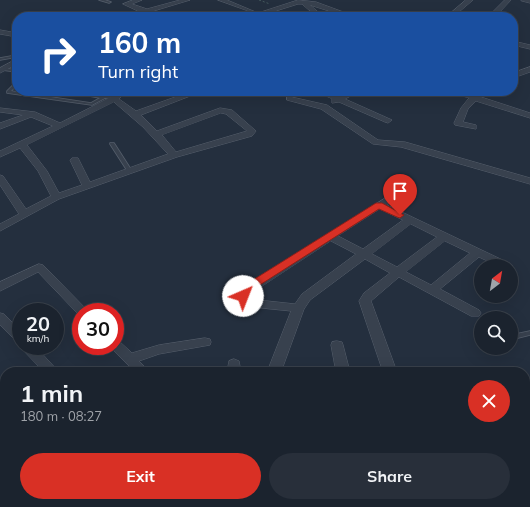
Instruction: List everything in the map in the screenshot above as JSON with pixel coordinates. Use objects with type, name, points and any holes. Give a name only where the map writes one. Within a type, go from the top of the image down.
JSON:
[{"type":"street","points":[[139,0],[126,4],[142,11],[147,11],[187,0]]},
{"type":"street","points":[[221,0],[253,12]]},
{"type":"street","points":[[455,12],[469,0]]},
{"type":"street","points":[[496,12],[508,0]]},
{"type":"street","points":[[524,0],[530,1]]},
{"type":"street","points":[[269,12],[295,1],[316,4],[339,12]]},
{"type":"street","points":[[295,1],[310,7],[316,12]]},
{"type":"street","points":[[0,32],[12,34]]},
{"type":"street","points":[[518,44],[529,46]]},
{"type":"street","points":[[1,70],[12,64]]},
{"type":"street","points":[[518,71],[530,69]]},
{"type":"street","points":[[0,154],[60,126],[110,96],[136,114],[157,134],[174,155]]},
{"type":"street","points":[[136,114],[185,96]]},
{"type":"street","points":[[332,96],[388,120]]},
{"type":"street","points":[[324,107],[345,96]]},
{"type":"street","points":[[465,96],[530,116]]},
{"type":"street","points":[[473,127],[458,123],[461,111],[476,96]]},
{"type":"street","points":[[290,98],[324,107],[376,142],[402,144],[530,181]]},
{"type":"street","points":[[0,107],[4,110],[32,114],[60,126]]},
{"type":"street","points":[[0,228],[56,197],[174,155],[249,134],[252,131],[229,112],[220,110],[157,134]]},
{"type":"street","points":[[0,126],[32,114]]},
{"type":"street","points":[[22,144],[42,171],[56,197]]},
{"type":"street","points":[[75,160],[87,186]]},
{"type":"street","points":[[0,178],[24,214]]},
{"type":"street","points":[[298,308],[255,304],[243,296],[244,292],[392,197]]},
{"type":"street","points":[[379,205],[492,259]]},
{"type":"street","points":[[276,367],[298,308],[311,293],[410,220]]},
{"type":"street","points":[[330,236],[433,289],[474,312]]},
{"type":"street","points":[[388,367],[365,301],[368,296],[444,236]]},
{"type":"street","points":[[433,289],[478,252]]},
{"type":"street","points":[[0,287],[39,267],[74,303]]},
{"type":"street","points":[[0,317],[12,330]]},
{"type":"street","points":[[129,360],[159,350],[206,342]]},
{"type":"street","points":[[337,345],[342,367]]},
{"type":"street","points":[[36,355],[47,367]]},
{"type":"street","points":[[124,355],[137,367]]},
{"type":"lane","points":[[102,0],[108,2]]},
{"type":"lane","points":[[0,58],[12,57]]},
{"type":"lane","points":[[1,70],[12,71]]},
{"type":"lane","points":[[32,96],[93,104],[110,96]]},
{"type":"lane","points":[[73,102],[80,96]]},
{"type":"lane","points":[[112,144],[130,171]]},
{"type":"lane","points":[[518,336],[530,333]]},
{"type":"route","points":[[243,296],[244,292],[248,288],[379,205],[400,215]]}]
